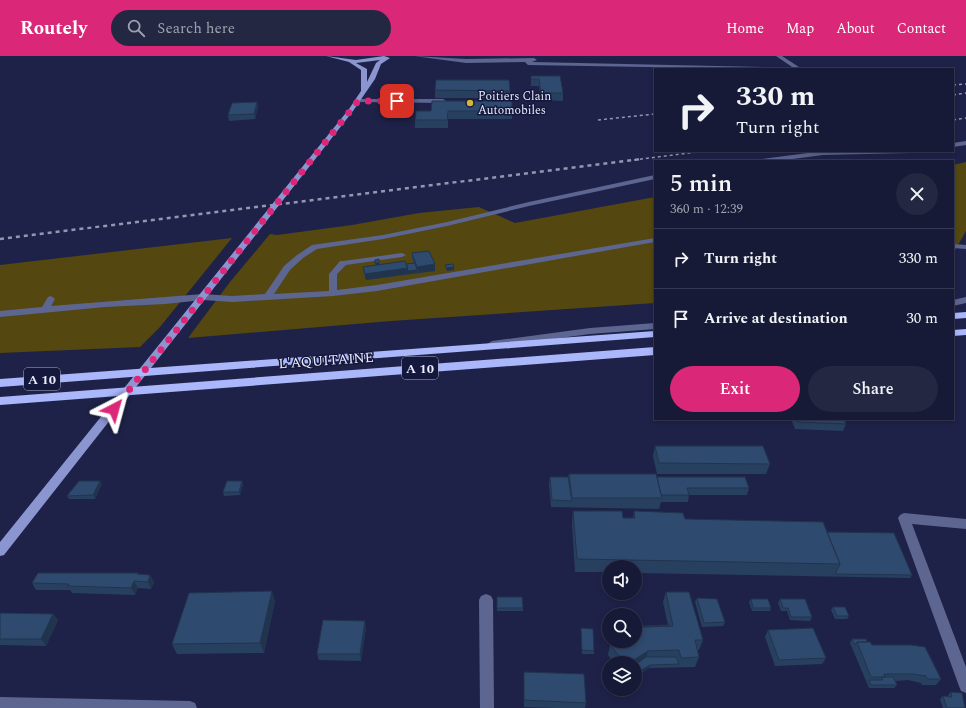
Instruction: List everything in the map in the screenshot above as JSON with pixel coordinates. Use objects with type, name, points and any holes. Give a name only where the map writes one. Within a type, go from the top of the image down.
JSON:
[{"type":"highway","points":[[954,316],[966,315]]},
{"type":"highway","points":[[954,333],[966,332]]},
{"type":"highway","name":"L'AQUITAINE","points":[[0,383],[654,334]]},
{"type":"highway","name":"L'AQUITAINE","points":[[0,401],[654,351]]},
{"type":"main road","points":[[329,56],[357,64],[364,70],[365,79],[363,92]]},
{"type":"main road","points":[[346,60],[360,61],[390,57]]},
{"type":"main road","points":[[0,551],[358,101],[372,79],[379,63],[390,57]]},
{"type":"street","points":[[418,56],[481,62],[556,58]]},
{"type":"street","points":[[427,56],[435,58]]},
{"type":"street","points":[[779,56],[797,68]]},
{"type":"street","points":[[527,60],[528,63],[727,68]]},
{"type":"street","points":[[358,101],[444,101]]},
{"type":"street","points":[[954,145],[966,143]]},
{"type":"street","points":[[770,160],[834,152]]},
{"type":"street","points":[[864,152],[898,152]]},
{"type":"street","points":[[268,297],[274,284],[285,270],[305,252],[315,247],[383,237],[440,226],[529,204],[654,177]]},
{"type":"street","points":[[0,314],[203,297],[232,299],[333,293],[377,288],[654,240]]},
{"type":"street","points":[[954,246],[966,247]]},
{"type":"street","points":[[333,293],[333,274],[343,263],[402,255]]},
{"type":"street","points":[[45,310],[51,299]]},
{"type":"street","points":[[954,303],[966,300]]},
{"type":"street","points":[[456,348],[590,331],[654,326]]},
{"type":"street","points":[[966,524],[904,518],[966,686]]},
{"type":"street","points":[[486,600],[487,708]]},
{"type":"street","points":[[0,704],[190,708]]},
{"type":"shaded area","points":[[966,162],[966,231],[954,252],[954,165]]},
{"type":"shaded area","points":[[654,197],[654,303],[391,321],[188,338],[230,282],[270,234],[277,235],[352,225],[419,213],[479,207],[515,223]]},
{"type":"shaded area","points":[[232,238],[160,327],[140,347],[0,353],[0,265]]},
{"type":"building","points":[[531,76],[560,76],[563,93],[541,93],[539,79],[531,79]]},
{"type":"building","points":[[436,80],[509,80],[510,91],[435,90]]},
{"type":"building","points":[[432,101],[512,101],[512,111],[448,111],[447,120],[415,120],[416,111],[431,111]]},
{"type":"building","points":[[257,102],[254,114],[228,115],[232,103]]},
{"type":"building","points":[[429,251],[435,264],[417,267],[412,253]]},
{"type":"building","points":[[379,259],[379,263],[375,263],[375,260]]},
{"type":"building","points":[[405,261],[408,268],[365,274],[363,267]]},
{"type":"building","points":[[415,263],[417,270],[408,271],[406,264]]},
{"type":"building","points":[[453,264],[454,267],[446,268],[445,265]]},
{"type":"building","points":[[797,420],[844,420],[846,424],[798,422]]},
{"type":"building","points":[[655,446],[763,446],[770,464],[659,463]]},
{"type":"building","points":[[569,474],[656,474],[662,498],[572,498]]},
{"type":"building","points":[[550,477],[568,477],[572,501],[552,500]]},
{"type":"building","points":[[657,477],[745,477],[749,488],[687,488],[689,495],[661,495]]},
{"type":"building","points":[[79,481],[100,481],[93,495],[67,496]]},
{"type":"building","points":[[227,481],[242,481],[239,492],[223,492]]},
{"type":"building","points":[[573,511],[622,511],[623,518],[635,518],[634,511],[683,513],[685,519],[823,522],[840,564],[642,560],[577,559]]},
{"type":"building","points":[[827,532],[894,533],[912,575],[835,574],[840,564]]},
{"type":"building","points":[[38,573],[138,573],[137,574],[150,575],[148,582],[134,581],[131,588],[32,583]]},
{"type":"building","points":[[272,591],[260,643],[172,644],[189,593]]},
{"type":"building","points":[[666,592],[689,592],[703,640],[695,640],[699,657],[681,658],[679,650],[648,651],[640,656],[619,656],[612,648],[642,648],[642,624],[643,627],[673,626]]},
{"type":"building","points":[[497,597],[522,597],[523,608],[497,608]]},
{"type":"building","points":[[697,598],[717,599],[725,622],[704,623]]},
{"type":"building","points":[[751,599],[768,599],[771,608],[753,608]]},
{"type":"building","points":[[780,599],[805,599],[812,617],[791,617],[788,608],[783,608]]},
{"type":"building","points":[[833,607],[845,607],[849,616],[837,616]]},
{"type":"building","points":[[0,613],[53,614],[41,639],[0,639]]},
{"type":"building","points":[[323,620],[365,621],[360,654],[317,654]]},
{"type":"building","points":[[643,626],[670,626],[643,627]]},
{"type":"building","points":[[581,628],[593,629],[594,651],[582,650]]},
{"type":"building","points":[[813,628],[826,658],[779,660],[768,630]]},
{"type":"building","points":[[852,639],[866,639],[867,642],[857,642],[855,645]]},
{"type":"building","points":[[857,642],[870,642],[872,645],[911,645],[925,647],[941,679],[927,679],[926,676],[913,674],[884,674],[885,677],[871,677]]},
{"type":"building","points":[[646,657],[676,657],[679,664],[650,665],[642,670],[642,660]]},
{"type":"building","points":[[524,672],[584,674],[586,703],[524,700]]},
{"type":"building","points":[[881,677],[893,677],[897,685],[871,685],[869,680],[883,680]]},
{"type":"building","points":[[951,692],[962,693],[965,708],[947,708],[943,696],[952,697]]},
{"type":"railway","points":[[954,85],[966,84]]},
{"type":"railway","points":[[954,95],[966,93]]},
{"type":"railway","points":[[598,120],[654,114]]},
{"type":"railway","points":[[954,120],[966,118]]},
{"type":"railway","points":[[635,160],[697,152]]},
{"type":"railway","points":[[635,160],[642,159]]},
{"type":"railway","points":[[0,239],[635,160]]},
{"type":"place","name":"Poitiers Clain Automobiles","points":[[470,103]]},
{"type":"route","points":[[114,409],[240,248],[358,101],[397,101]]}]
